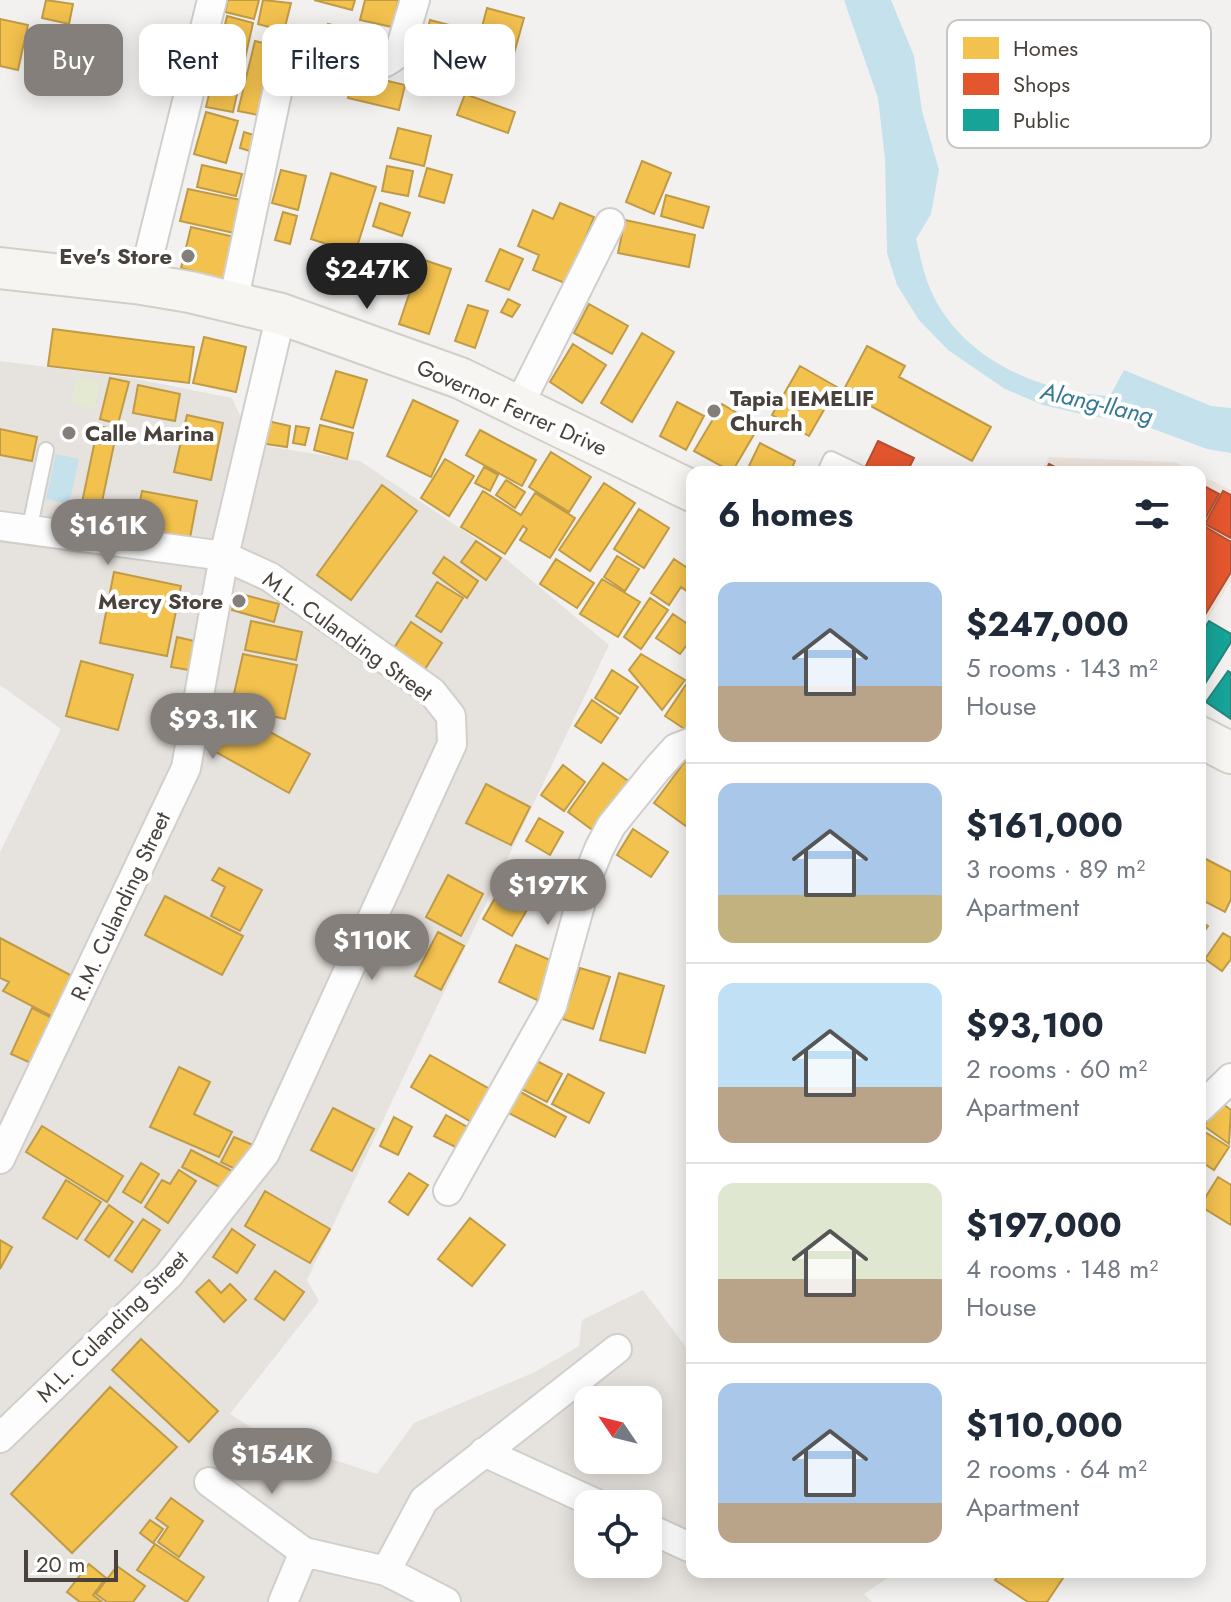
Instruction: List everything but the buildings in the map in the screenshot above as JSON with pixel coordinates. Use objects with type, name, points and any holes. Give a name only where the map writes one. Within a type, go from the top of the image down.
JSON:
[{"type":"main road","name":"Governor Ferrer Drive","points":[[0,268],[142,284],[281,314],[460,378],[686,488]]},
{"type":"main road","points":[[1206,740],[1231,753]]},
{"type":"street","points":[[142,284],[212,0]]},
{"type":"street","points":[[233,303],[283,64],[292,58],[311,56],[366,64],[385,62],[399,53],[415,0]]},
{"type":"street","points":[[518,407],[610,223]]},
{"type":"street","name":"R.M. Culanding Street","points":[[0,1159],[186,768],[224,556],[281,314]]},
{"type":"street","name":"M.L. Culanding Street","points":[[0,526],[224,556],[270,577],[432,692],[451,716],[452,744],[265,1153],[168,1276],[0,1438]]},
{"type":"street","points":[[448,1191],[552,1006],[588,876],[611,826],[676,748],[686,744]]},
{"type":"street","points":[[1206,1102],[1231,1078]]},
{"type":"street","points":[[386,1571],[424,1500],[617,1349]]},
{"type":"street","points":[[484,1452],[574,1493]]},
{"type":"street","points":[[209,1482],[304,1552],[386,1571],[446,1602]]},
{"type":"street","points":[[662,1534],[686,1546]]},
{"type":"street","points":[[283,1602],[304,1552]]},
{"type":"lane","points":[[29,531],[46,450]]},
{"type":"lane","points":[[828,466],[831,459],[846,466]]},
{"type":"shaded area","points":[[0,361],[132,378],[232,398],[253,444],[360,461],[506,559],[609,645],[307,1280],[319,1301],[230,1414],[268,1438],[377,1474],[414,1423],[535,1372],[579,1346],[582,1320],[643,1290],[686,1347],[686,1578],[888,1578],[864,1594],[872,1602],[0,1602],[0,852],[61,729],[0,685]]},
{"type":"shaded area","points":[[1049,457],[1175,462],[1183,466],[1044,466]]},
{"type":"shaded area","points":[[1206,478],[1231,490],[1231,581],[1206,621]]},
{"type":"green space","points":[[77,377],[100,382],[94,409],[71,404]]},
{"type":"water","name":"Alang-Ilang","points":[[844,0],[891,0],[914,56],[922,111],[939,170],[931,214],[916,239],[929,286],[942,311],[959,333],[1003,366],[1055,387],[1110,396],[1124,370],[1211,406],[1231,408],[1231,453],[1207,449],[1132,421],[1090,416],[1043,405],[1005,389],[948,350],[919,320],[897,285],[887,253],[885,159],[878,98]]},
{"type":"water","points":[[56,454],[79,459],[69,504],[46,499]]},
{"type":"place","name":"Eve's Store","points":[[188,256]]},
{"type":"place","name":"Tapia IEMELIF Church","points":[[714,411]]},
{"type":"place","name":"Calle Marina","points":[[69,433]]},
{"type":"place","name":"Mercy Store","points":[[239,601]]}]
